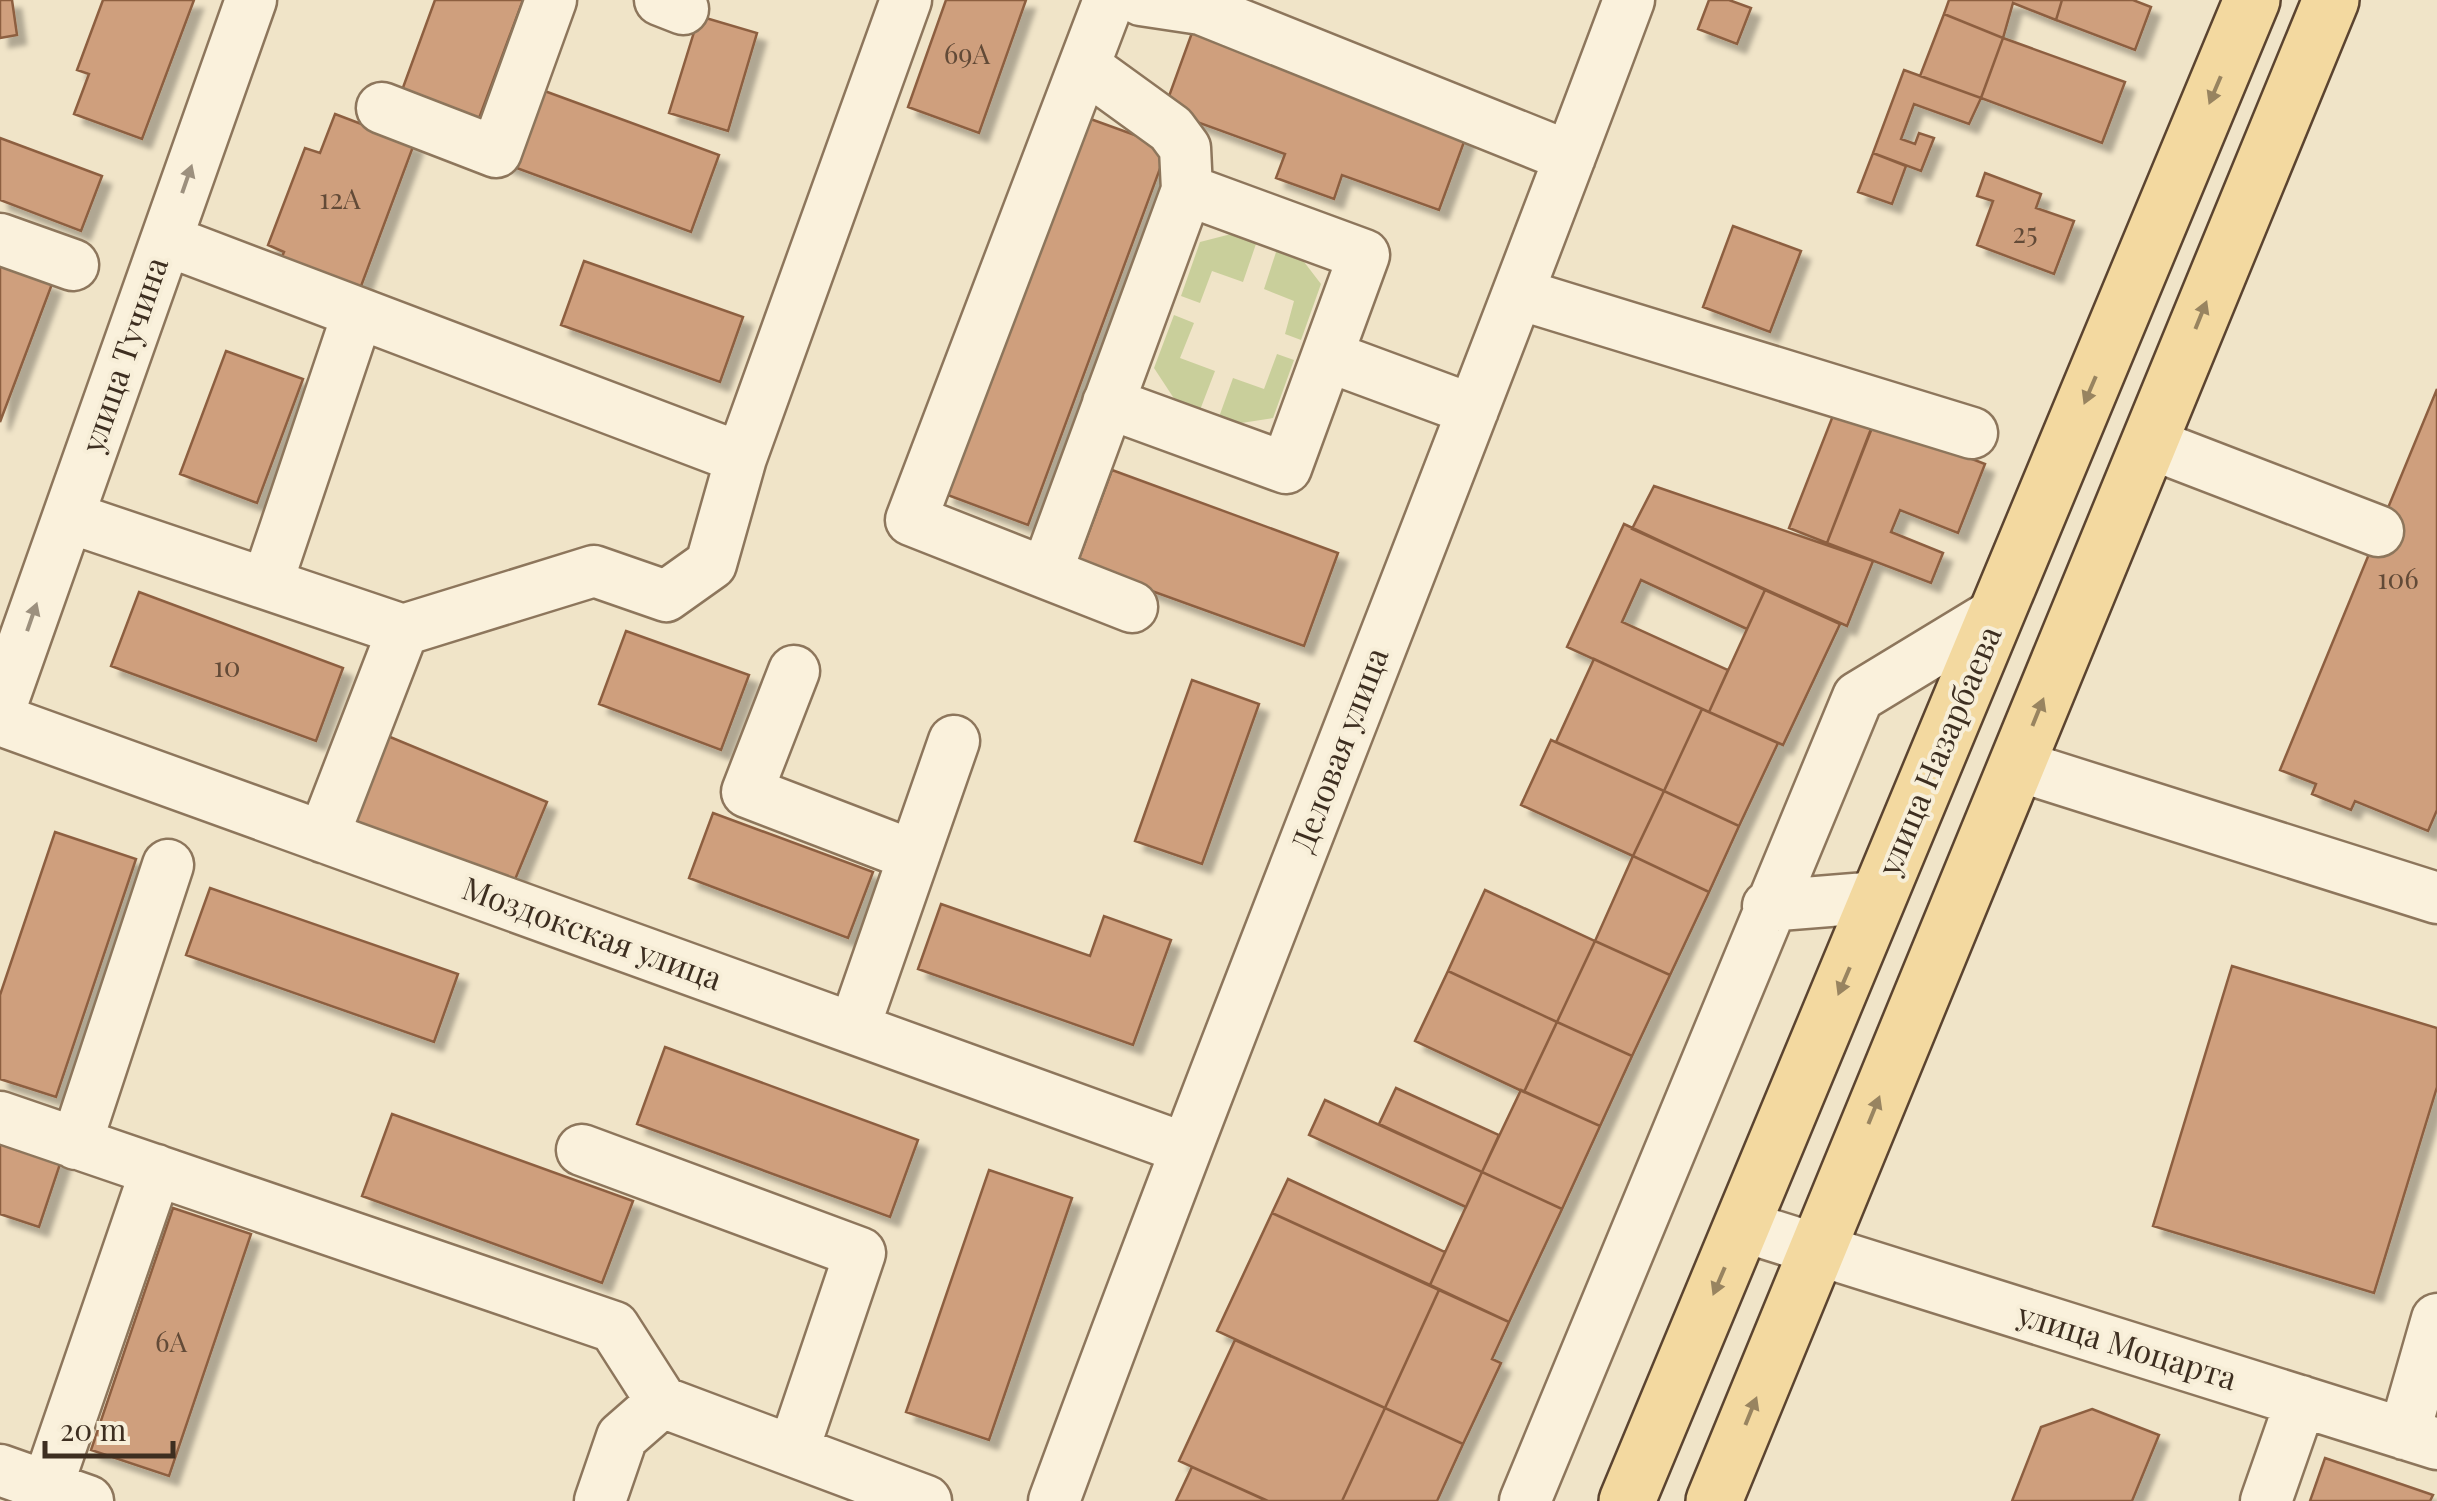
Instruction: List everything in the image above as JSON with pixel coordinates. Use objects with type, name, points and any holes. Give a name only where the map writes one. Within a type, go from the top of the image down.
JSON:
[{"type":"main road","name":"улица Назарбаева","points":[[1627,1501],[2252,0]]},
{"type":"main road","points":[[1714,1501],[2331,0]]},
{"type":"street","name":"улица Тучина","points":[[0,710],[251,0]]},
{"type":"street","points":[[382,108],[496,152],[551,0]]},
{"type":"street","points":[[68,517],[403,630],[594,571],[666,596],[711,564],[741,458],[906,0]]},
{"type":"street","points":[[1109,0],[911,520],[1132,606]]},
{"type":"street","points":[[1140,0],[1201,10],[1570,158]]},
{"type":"street","name":"Деловая улица","points":[[1054,1501],[1184,1148],[1519,294],[1629,0]]},
{"type":"street","points":[[1046,573],[1187,190],[1185,148],[1171,129],[1084,66]]},
{"type":"street","points":[[1108,403],[1286,468],[1364,256],[1187,190]]},
{"type":"street","points":[[0,239],[73,266]]},
{"type":"street","points":[[166,240],[741,458]]},
{"type":"street","points":[[1519,294],[1972,433]]},
{"type":"street","points":[[267,583],[358,313]]},
{"type":"street","points":[[1327,356],[1473,410]]},
{"type":"street","points":[[2148,443],[2378,531]]},
{"type":"street","points":[[1525,1501],[1768,906],[1858,697],[1998,612]]},
{"type":"street","points":[[323,837],[403,630]]},
{"type":"street","points":[[794,670],[747,792],[914,856]]},
{"type":"street","name":"Моздокская улица","points":[[0,720],[1184,1148]]},
{"type":"street","points":[[854,1028],[954,741]]},
{"type":"street","points":[[2016,765],[2437,898]]},
{"type":"street","points":[[76,1144],[168,865]]},
{"type":"street","points":[[1768,906],[1879,897]]},
{"type":"street","points":[[0,1117],[614,1328],[662,1402],[926,1501]]},
{"type":"street","points":[[582,1150],[860,1253],[793,1451]]},
{"type":"street","points":[[0,1470],[67,1494],[156,1170]]},
{"type":"street","name":"улица Моцарта","points":[[1742,1226],[2420,1439]]},
{"type":"street","points":[[2420,1439],[2437,1319]]},
{"type":"street","points":[[600,1501],[622,1437],[662,1402]]},
{"type":"street","points":[[2266,1501],[2301,1402]]},
{"type":"green space","points":[[1235,233],[1257,241],[1243,282],[1212,271],[1200,303],[1181,296],[1200,242]]},
{"type":"green space","points":[[1278,246],[1298,254],[1321,284],[1301,340],[1285,334],[1294,301],[1264,289]]},
{"type":"green space","points":[[1174,315],[1194,323],[1180,358],[1215,371],[1200,410],[1175,400],[1154,368]]},
{"type":"green space","points":[[1277,354],[1294,360],[1273,418],[1235,424],[1219,417],[1233,378],[1264,389]]},
{"type":"building","points":[[0,0],[12,0],[17,35],[0,38]]},
{"type":"building","points":[[103,0],[194,0],[142,139],[74,114],[89,74],[77,70]]},
{"type":"building","points":[[435,0],[523,0],[478,121],[401,93]]},
{"type":"building","points":[[946,0],[1026,0],[979,133],[908,107]]},
{"type":"building","points":[[1709,0],[1729,0],[1751,8],[1737,44],[1698,29]]},
{"type":"building","points":[[1949,0],[2062,0],[2056,20],[2013,3],[2003,38],[1944,14]]},
{"type":"building","points":[[2062,0],[2133,0],[2151,7],[2135,50],[2056,20]]},
{"type":"building","points":[[1944,14],[2003,38],[1981,98],[1920,76]]},
{"type":"building","points":[[699,16],[757,33],[728,131],[669,113]]},
{"type":"building","points":[[1193,30],[1468,131],[1439,210],[1342,175],[1334,199],[1276,178],[1285,154],[1164,110]]},
{"type":"building","points":[[2003,38],[2125,82],[2102,143],[1981,98]]},
{"type":"building","points":[[1904,70],[1981,98],[1969,124],[1914,104],[1901,139],[1915,144],[1919,133],[1934,138],[1921,171],[1873,153]]},
{"type":"building","points":[[531,86],[719,155],[691,232],[503,163]]},
{"type":"building","points":[[335,114],[414,144],[354,305],[274,276],[284,252],[268,245],[305,148],[320,153]]},
{"type":"building","points":[[1085,117],[1168,147],[1028,525],[945,494]]},
{"type":"building","points":[[0,138],[102,176],[81,231],[0,200]]},
{"type":"building","points":[[1873,153],[1906,166],[1892,204],[1858,192]]},
{"type":"building","points":[[1985,173],[2041,194],[2036,208],[2074,221],[2054,274],[1977,245],[1993,201],[1977,196]]},
{"type":"building","points":[[1733,226],[1801,251],[1770,332],[1703,307]]},
{"type":"building","points":[[584,261],[743,317],[720,382],[561,325]]},
{"type":"building","points":[[0,265],[52,284],[0,422]]},
{"type":"building","points":[[226,351],[303,379],[257,503],[180,474]]},
{"type":"building","points":[[2437,389],[2437,810],[2428,831],[2355,801],[2351,810],[2312,794],[2316,784],[2280,770]]},
{"type":"building","points":[[1834,413],[1872,428],[1827,543],[1789,528]]},
{"type":"building","points":[[1874,421],[1985,464],[1958,533],[1900,510],[1891,532],[1943,553],[1931,583],[1827,543]]},
{"type":"building","points":[[1112,470],[1338,553],[1304,646],[1077,564]]},
{"type":"building","points":[[1654,486],[1873,561],[1847,626],[1632,529]]},
{"type":"building","points":[[1624,524],[1765,590],[1747,629],[1641,580],[1622,622],[1728,670],[1709,712],[1567,647]]},
{"type":"building","points":[[1765,590],[1840,624],[1783,745],[1709,712]]},
{"type":"building","points":[[139,592],[343,668],[316,741],[111,666]]},
{"type":"building","points":[[626,631],[749,675],[721,750],[599,704]]},
{"type":"building","points":[[1594,659],[1702,709],[1664,791],[1556,742]]},
{"type":"building","points":[[1192,680],[1259,704],[1202,864],[1135,841]]},
{"type":"building","points":[[1702,709],[1778,743],[1739,826],[1664,791]]},
{"type":"building","points":[[378,732],[547,802],[509,894],[339,823]]},
{"type":"building","points":[[1551,740],[1664,791],[1633,856],[1521,805]]},
{"type":"building","points":[[1664,791],[1739,826],[1709,892],[1633,856]]},
{"type":"building","points":[[713,813],[873,872],[848,938],[689,878]]},
{"type":"building","points":[[55,832],[136,859],[56,1097],[0,1079],[0,995]]},
{"type":"building","points":[[1633,856],[1709,892],[1670,975],[1595,941]]},
{"type":"building","points":[[210,888],[458,974],[434,1042],[186,955]]},
{"type":"building","points":[[1485,890],[1595,941],[1557,1022],[1448,971]]},
{"type":"building","points":[[941,904],[1090,956],[1104,916],[1171,940],[1133,1045],[918,969]]},
{"type":"building","points":[[1595,941],[1670,975],[1632,1056],[1557,1022]]},
{"type":"building","points":[[2232,966],[2437,1028],[2437,1087],[2374,1293],[2153,1226]]},
{"type":"building","points":[[1448,971],[1557,1022],[1524,1092],[1415,1041]]},
{"type":"building","points":[[1557,1022],[1632,1056],[1600,1126],[1524,1092]]},
{"type":"building","points":[[665,1047],[918,1140],[890,1217],[637,1124]]},
{"type":"building","points":[[1396,1088],[1499,1135],[1482,1172],[1379,1124]]},
{"type":"building","points":[[1521,1090],[1600,1126],[1562,1209],[1482,1172]]},
{"type":"building","points":[[1325,1100],[1482,1172],[1466,1207],[1309,1135]]},
{"type":"building","points":[[392,1114],[633,1201],[602,1283],[362,1196]]},
{"type":"building","points":[[0,1137],[62,1158],[39,1227],[0,1214]]},
{"type":"building","points":[[989,1170],[1072,1198],[989,1440],[906,1412]]},
{"type":"building","points":[[1482,1172],[1562,1209],[1509,1322],[1430,1285]]},
{"type":"building","points":[[1288,1179],[1445,1252],[1430,1285],[1272,1213]]},
{"type":"building","points":[[173,1208],[251,1234],[169,1476],[91,1450]]},
{"type":"building","points":[[1272,1213],[1439,1290],[1385,1408],[1217,1331]]},
{"type":"building","points":[[1439,1290],[1509,1322],[1492,1359],[1501,1363],[1463,1444],[1385,1408]]},
{"type":"building","points":[[1235,1340],[1385,1408],[1342,1501],[1267,1501],[1179,1461]]},
{"type":"building","points":[[1385,1408],[1463,1444],[1437,1501],[1342,1501]]},
{"type":"building","points":[[2092,1409],[2159,1435],[2132,1501],[2012,1501],[2041,1427]]},
{"type":"building","points":[[2325,1458],[2433,1495],[2430,1501],[2310,1501]]},
{"type":"building","points":[[1192,1467],[1268,1501],[1176,1501]]}]
